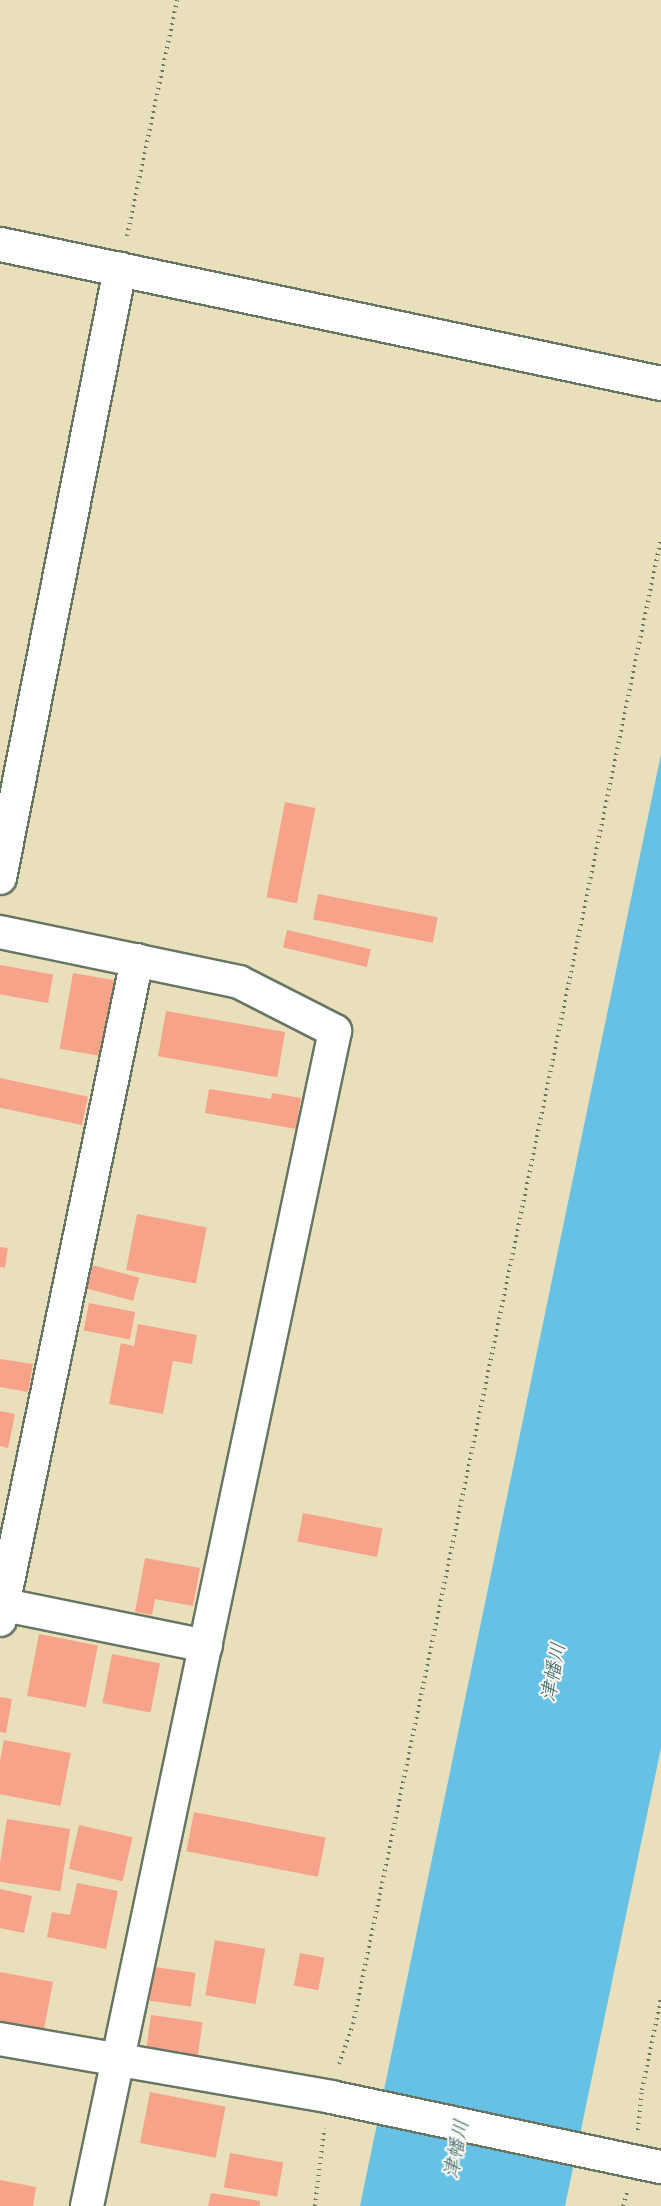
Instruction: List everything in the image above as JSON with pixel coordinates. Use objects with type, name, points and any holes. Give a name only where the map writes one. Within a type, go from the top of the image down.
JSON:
[{"type":"street","points":[[0,244],[661,383]]},
{"type":"street","points":[[0,878],[120,269]]},
{"type":"street","points":[[0,932],[239,982],[335,1031],[87,2206]]},
{"type":"street","points":[[137,960],[1,1610],[206,1646]]},
{"type":"street","points":[[0,2039],[329,2096],[637,2162]]},
{"type":"path","points":[[120,269],[177,0]]},
{"type":"path","points":[[315,2206],[329,2096],[353,2024],[661,538]]},
{"type":"path","points":[[623,2206],[637,2162],[642,2090],[661,1998]]},
{"type":"water","name":"津幡川","points":[[661,754],[661,1748],[565,2206],[360,2206]]},
{"type":"building","points":[[285,802],[315,808],[297,903],[266,897]]},
{"type":"building","points":[[318,894],[438,917],[433,943],[313,920]]},
{"type":"building","points":[[287,930],[371,949],[367,967],[283,948]]},
{"type":"building","points":[[0,965],[53,974],[48,1003],[0,994]]},
{"type":"building","points":[[73,973],[114,980],[101,1056],[60,1049]]},
{"type":"building","points":[[166,1011],[285,1032],[277,1077],[158,1056]]},
{"type":"building","points":[[0,1078],[88,1097],[82,1125],[0,1108]]},
{"type":"building","points":[[209,1089],[271,1099],[272,1093],[301,1098],[296,1129],[205,1113]]},
{"type":"building","points":[[137,1214],[207,1228],[196,1284],[126,1270]]},
{"type":"building","points":[[0,1247],[8,1248],[5,1268],[0,1267]]},
{"type":"building","points":[[92,1265],[139,1278],[133,1301],[86,1288]]},
{"type":"building","points":[[89,1303],[135,1312],[130,1339],[84,1330]]},
{"type":"building","points":[[138,1324],[197,1335],[192,1364],[173,1361],[163,1414],[109,1404],[121,1343],[134,1346]]},
{"type":"building","points":[[0,1359],[33,1364],[28,1392],[0,1387]]},
{"type":"building","points":[[0,1411],[15,1414],[8,1448],[0,1446]]},
{"type":"building","points":[[303,1513],[383,1528],[377,1557],[297,1541]]},
{"type":"building","points":[[145,1558],[200,1568],[193,1606],[155,1599],[152,1615],[135,1612]]},
{"type":"building","points":[[39,1634],[98,1645],[86,1707],[27,1696]]},
{"type":"building","points":[[112,1654],[160,1663],[151,1712],[102,1703]]},
{"type":"building","points":[[0,1697],[12,1699],[6,1733],[0,1732]]},
{"type":"building","points":[[4,1740],[71,1753],[60,1806],[0,1794],[0,1761]]},
{"type":"building","points":[[194,1812],[326,1838],[318,1877],[186,1851]]},
{"type":"building","points":[[7,1819],[70,1829],[60,1891],[0,1882],[0,1863]]},
{"type":"building","points":[[79,1825],[133,1837],[122,1881],[69,1869]]},
{"type":"building","points":[[77,1883],[118,1891],[106,1949],[47,1937],[52,1912],[70,1915]]},
{"type":"building","points":[[0,1889],[32,1896],[24,1933],[0,1928]]},
{"type":"building","points":[[215,1940],[265,1949],[256,2004],[205,1995]]},
{"type":"building","points":[[300,1953],[325,1958],[318,1990],[294,1985]]},
{"type":"building","points":[[154,1967],[196,1973],[191,2007],[149,2001]]},
{"type":"building","points":[[0,1972],[53,1982],[43,2034],[0,2026]]},
{"type":"building","points":[[151,2015],[202,2022],[198,2057],[146,2050]]},
{"type":"building","points":[[150,2092],[226,2107],[216,2158],[140,2143]]},
{"type":"building","points":[[230,2153],[283,2162],[277,2197],[224,2187]]},
{"type":"building","points":[[0,2180],[36,2187],[33,2206],[0,2206]]},
{"type":"building","points":[[211,2193],[260,2201],[260,2206],[208,2206]]}]
